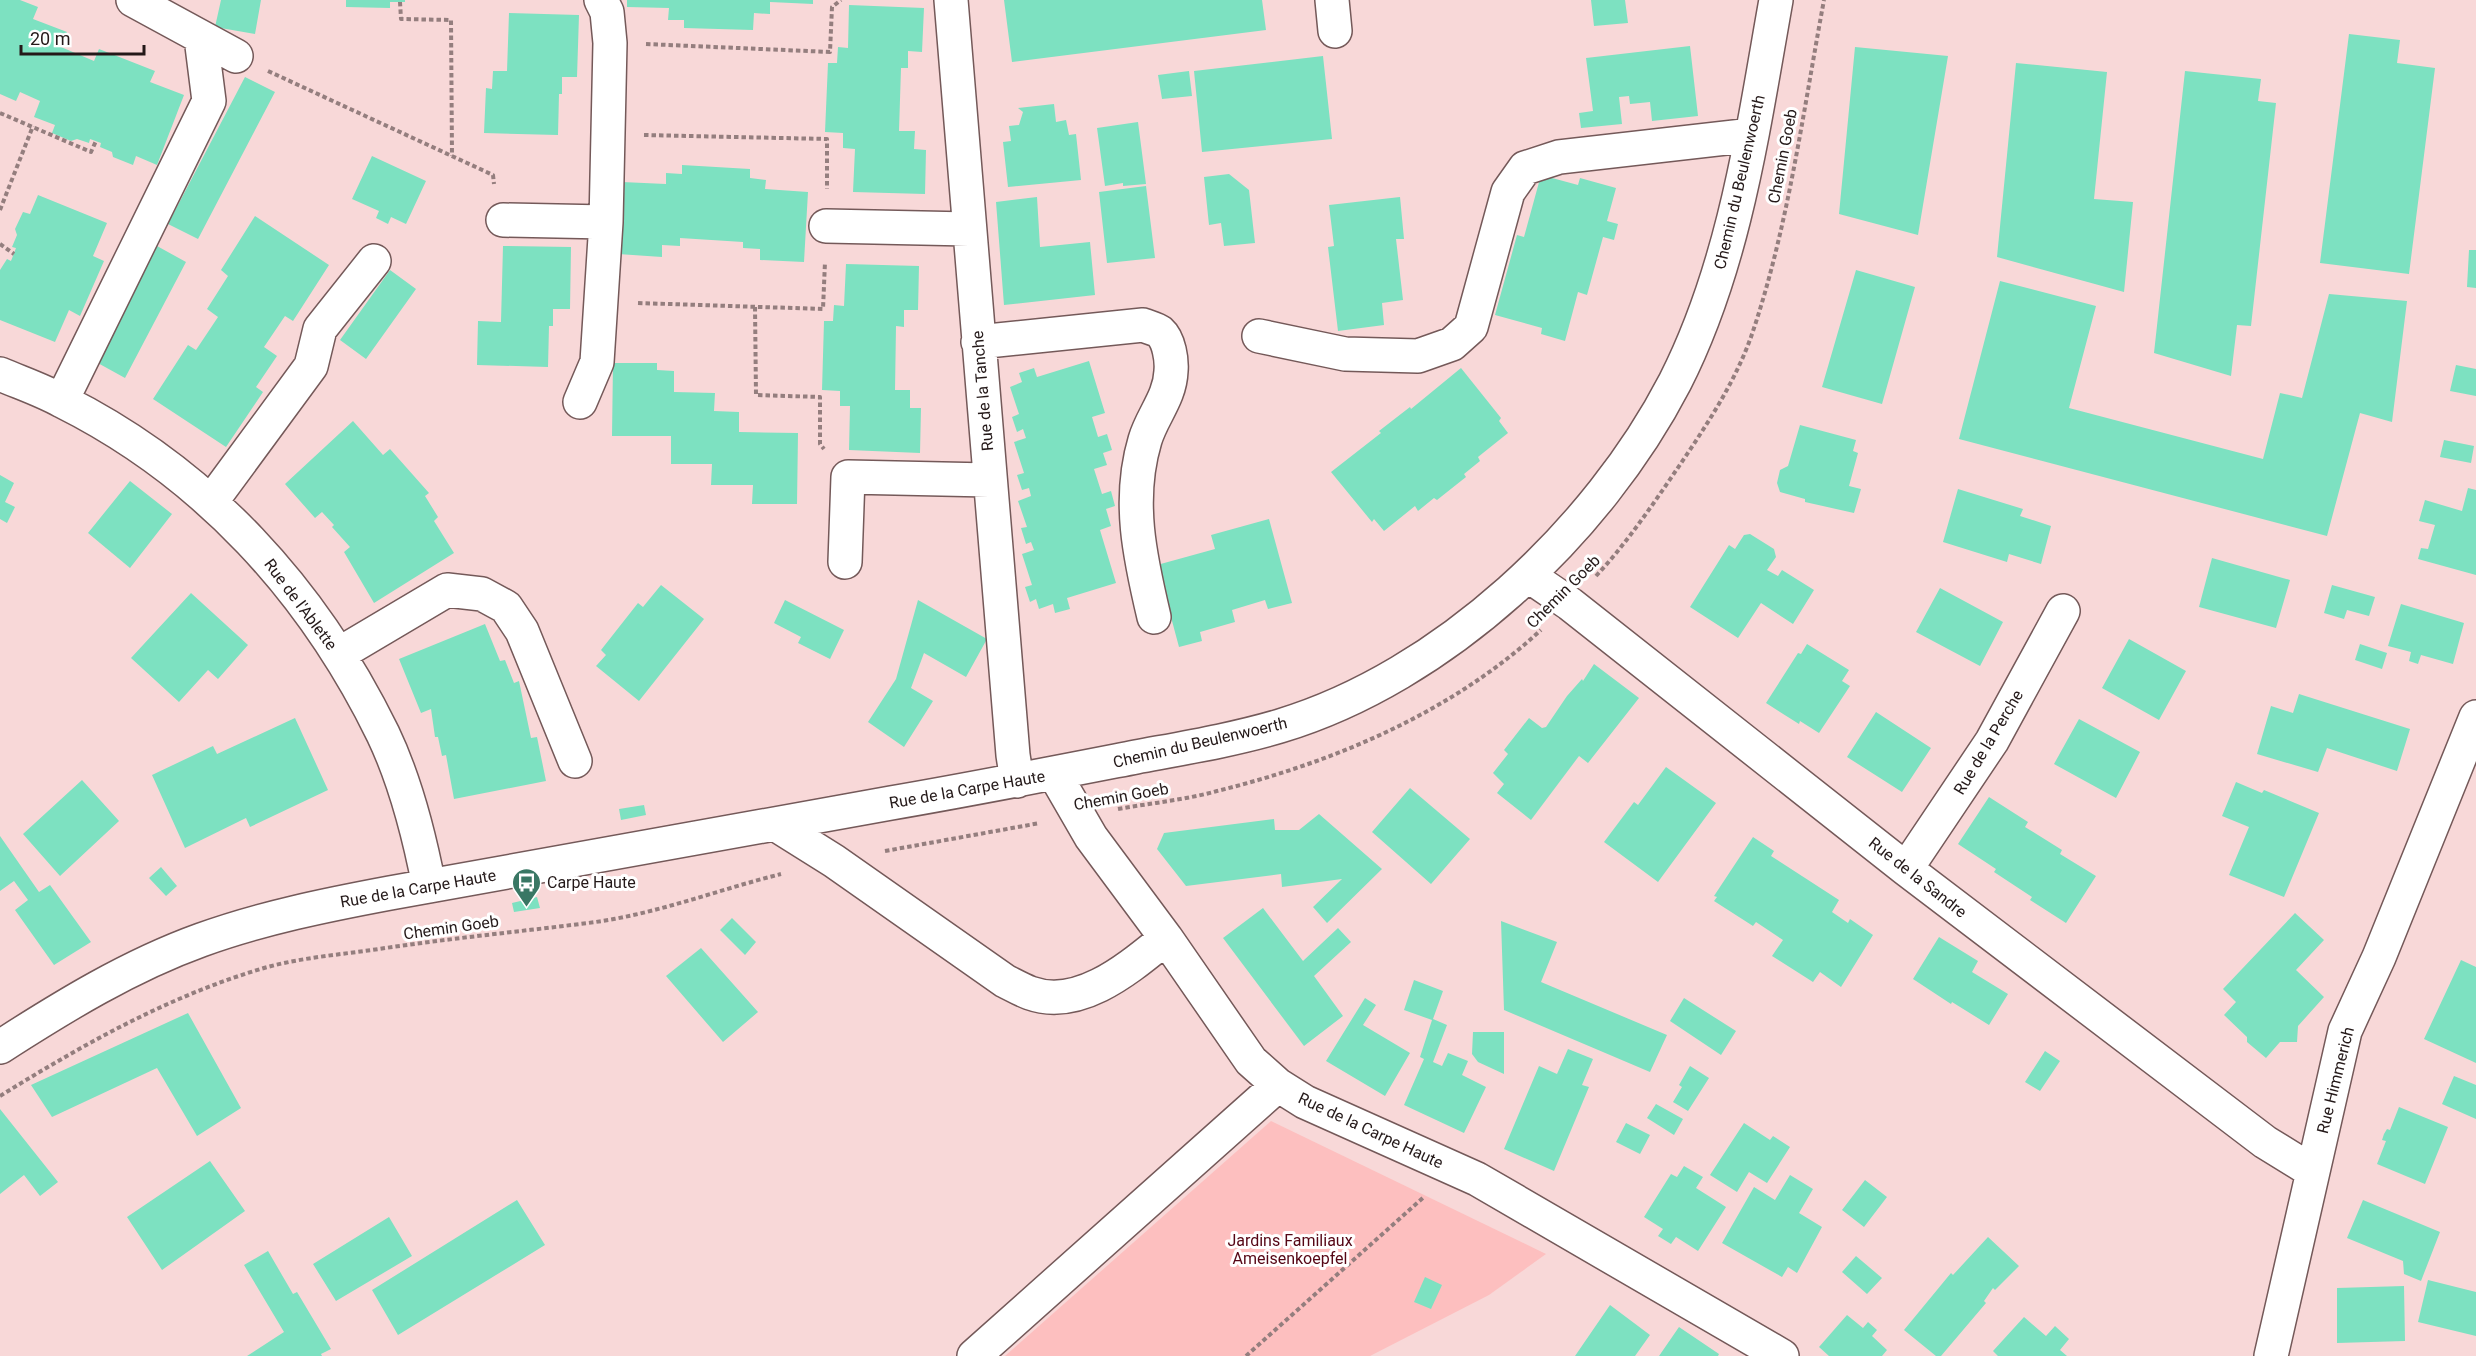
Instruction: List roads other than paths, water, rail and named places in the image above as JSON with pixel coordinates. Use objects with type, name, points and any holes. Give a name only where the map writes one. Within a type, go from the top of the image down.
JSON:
[{"type":"street","points":[[133,0],[236,56]]},
{"type":"street","points":[[580,402],[597,362],[606,222],[610,43],[607,12],[601,0]]},
{"type":"street","name":"Rue de la Tanche","points":[[951,0],[989,480],[1017,781]]},
{"type":"street","name":"Chemin du Beulenwoerth","points":[[1054,773],[1224,740],[1283,726],[1346,700],[1401,671],[1470,625],[1529,576],[1574,528],[1611,481],[1650,425],[1674,383],[1701,324],[1721,267],[1752,135],[1776,0]]},
{"type":"street","points":[[62,400],[209,100],[201,38]]},
{"type":"street","points":[[1259,336],[1344,354],[1418,356],[1452,344],[1471,327],[1508,192],[1525,168],[1559,157],[1752,135]]},
{"type":"street","points":[[502,220],[606,222]]},
{"type":"street","points":[[826,226],[969,229]]},
{"type":"street","points":[[211,502],[311,366],[320,329],[374,261]]},
{"type":"street","points":[[978,342],[1143,325],[1160,332],[1168,346],[1172,371],[1166,399],[1145,438],[1137,485],[1135,519],[1143,570],[1154,617]]},
{"type":"street","name":"Rue de l'Ablette","points":[[0,374],[62,400],[129,441],[211,502],[276,567],[339,654],[383,735],[411,810],[429,886]]},
{"type":"street","points":[[845,562],[848,477],[989,480]]},
{"type":"street","name":"Rue de la Sandre","points":[[1529,576],[1570,604],[1906,869],[2265,1142],[2312,1171]]},
{"type":"street","points":[[339,654],[447,590],[482,594],[506,607],[522,631],[575,761]]},
{"type":"street","name":"Rue de la Perche","points":[[1906,869],[1992,741],[2063,611]]},
{"type":"street","name":"Rue Himmerich","points":[[2271,1356],[2345,1032],[2379,957],[2476,717]]},
{"type":"street","name":"Rue de la Carpe Haute","points":[[0,1047],[101,984],[200,940],[310,908],[1054,773],[1091,837],[1166,938],[1251,1061],[1278,1085],[1305,1102],[1477,1179],[1782,1356]]},
{"type":"street","points":[[775,824],[834,861],[1005,981],[1032,994],[1059,997],[1093,989],[1128,969],[1166,938]]},
{"type":"street","points":[[974,1356],[1278,1085]]},
{"type":"place","name":"Carpe Haute","points":[[526,908]]},
{"type":"park label","name":"Jardins Familiaux Ameisenkoepfel","points":[[1290,1249]]}]
